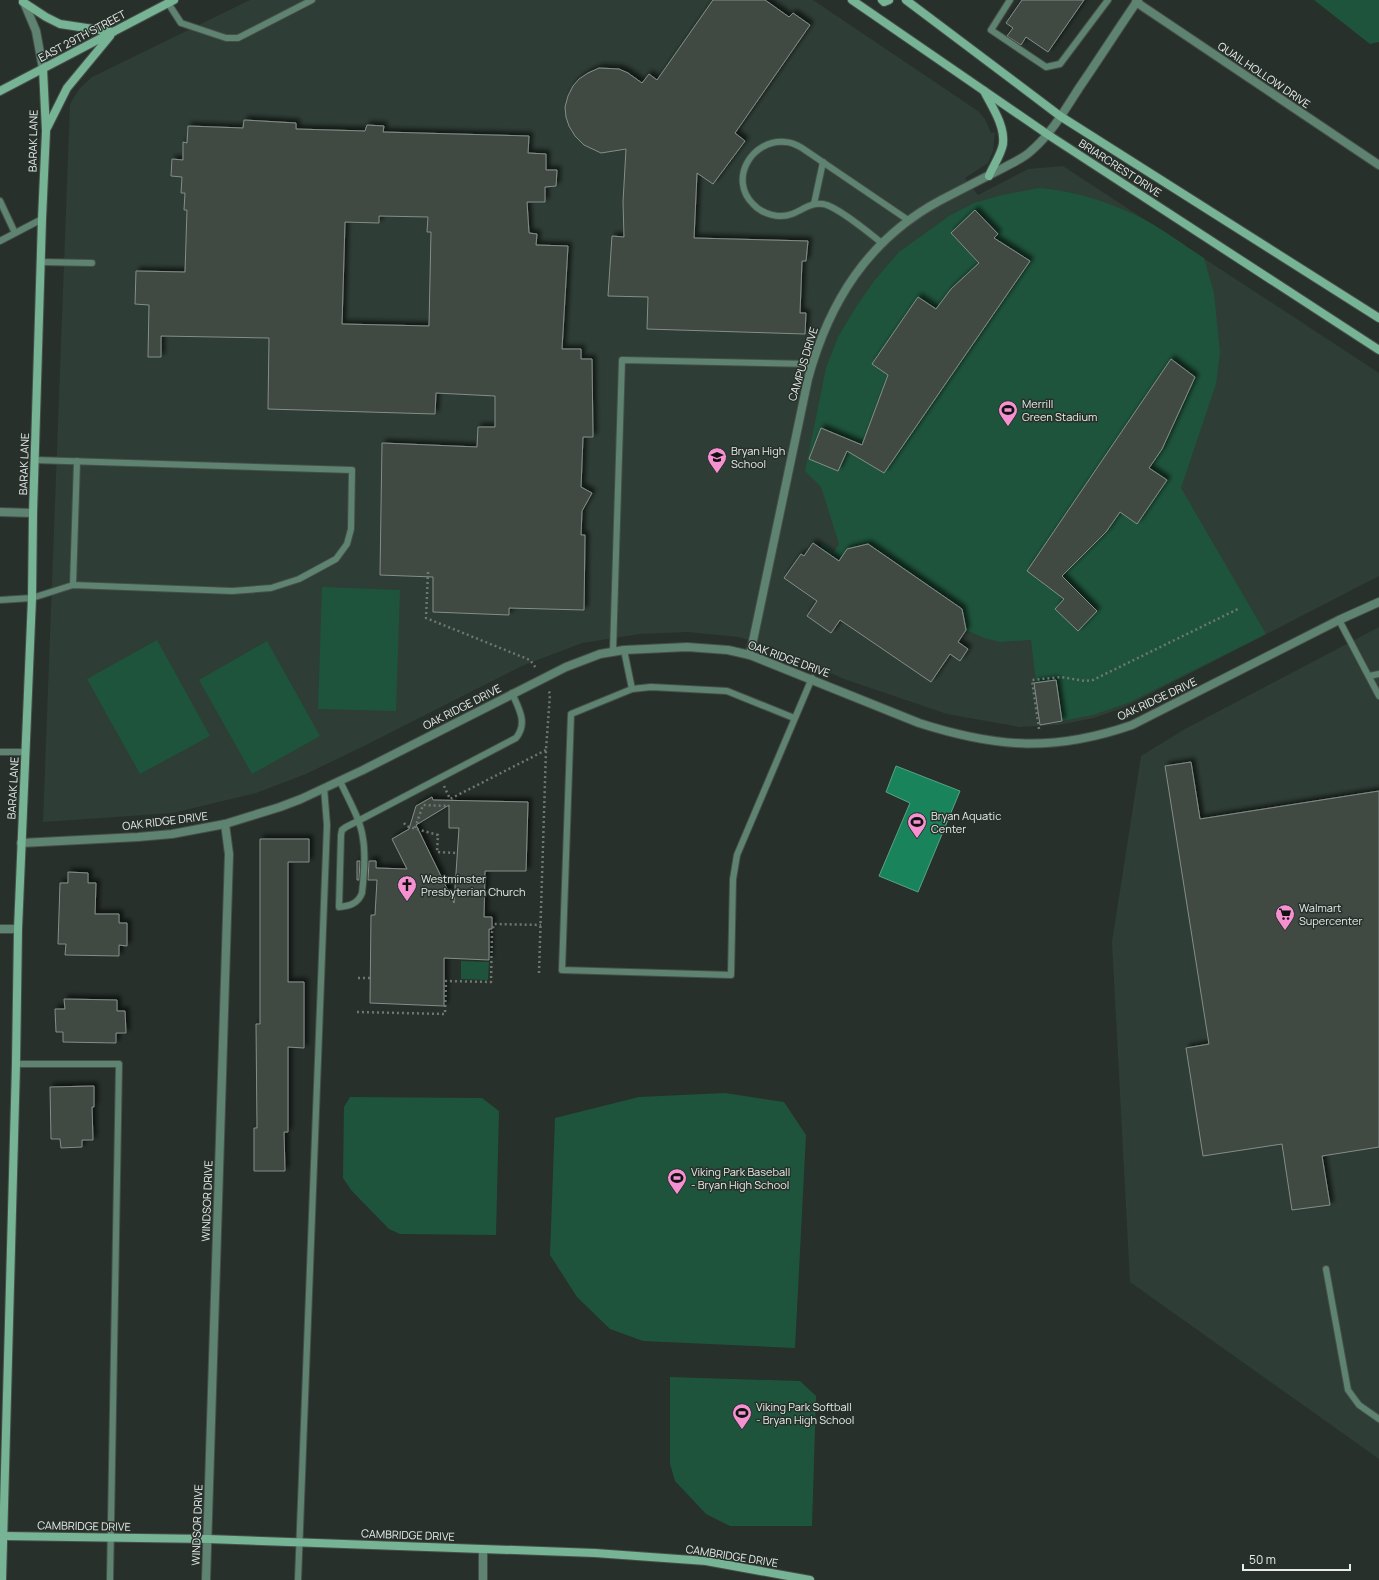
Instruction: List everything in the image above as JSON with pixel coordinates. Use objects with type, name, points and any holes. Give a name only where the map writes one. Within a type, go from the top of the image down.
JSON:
[{"type":"street","name":"BRIARCREST DRIVE","points":[[852,0],[1047,134],[1379,350]]},
{"type":"street","points":[[882,0],[884,2],[889,0]]},
{"type":"street","name":"BRIARCREST DRIVE","points":[[906,0],[1060,116],[1379,318]]},
{"type":"street","points":[[23,1],[46,17],[60,24],[113,32]]},
{"type":"street","name":"BARAK LANE","points":[[2,1580],[16,1064],[18,929],[32,598],[33,513],[46,131],[43,69],[36,31],[23,1]]},
{"type":"street","name":"CAMPUS DRIVE","points":[[750,655],[801,406],[821,337],[842,294],[855,275],[882,242],[908,220],[940,200],[989,176],[1026,155],[1047,134],[1135,1]]},
{"type":"street","name":"QUAIL HOLLOW DRIVE","points":[[1135,1],[1379,166]]},
{"type":"street","name":"EAST 29TH STREET","points":[[0,91],[171,2]]},
{"type":"street","points":[[46,131],[67,88],[113,32]]},
{"type":"street","points":[[984,90],[997,117],[1003,136],[1000,150],[989,176]]},
{"type":"street","points":[[0,512],[33,513]]},
{"type":"street","name":"OAK RIDGE DRIVE","points":[[21,843],[172,834],[224,824],[280,807],[340,781],[566,666],[614,651],[687,647],[728,650],[750,655],[812,678],[919,723],[947,732],[1011,744],[1057,742],[1096,736],[1132,725],[1339,620],[1379,602]]},
{"type":"street","name":"WINDSOR DRIVE","points":[[206,1580],[229,854],[224,824]]},
{"type":"street","points":[[0,929],[18,929]]},
{"type":"street","name":"CAMBRIDGE DRIVE","points":[[3,1536],[208,1539],[595,1553],[706,1561],[810,1580]]},
{"type":"street","points":[[483,1549],[483,1580]]},
{"type":"lane","points":[[171,2],[181,23],[226,38],[238,38],[312,0]]},
{"type":"lane","points":[[1010,0],[991,30],[1046,67],[1060,64],[1108,0]]},
{"type":"lane","points":[[882,242],[830,206],[814,204],[792,214],[782,216],[772,215],[762,211],[752,204],[746,194],[743,183],[743,172],[747,160],[766,144],[786,142],[794,144],[908,220]]},
{"type":"lane","points":[[814,204],[823,162]]},
{"type":"lane","points":[[0,201],[15,233]]},
{"type":"lane","points":[[0,240],[42,219]]},
{"type":"lane","points":[[41,262],[92,263]]},
{"type":"lane","points":[[614,651],[622,360],[812,364]]},
{"type":"lane","points":[[0,600],[32,598],[73,586],[232,591],[270,588],[299,579],[336,559],[347,544],[351,529],[352,470],[35,460]]},
{"type":"lane","points":[[73,586],[77,461]]},
{"type":"lane","points":[[1339,620],[1379,696]]},
{"type":"lane","points":[[624,650],[632,689]]},
{"type":"lane","points":[[1369,676],[1379,674]]},
{"type":"lane","points":[[794,718],[727,691],[651,687],[632,689],[571,714],[562,970],[731,975],[735,865],[742,843],[812,678]]},
{"type":"lane","points":[[340,781],[358,821],[364,840],[362,893],[353,904],[338,908],[342,830],[346,827],[358,821],[516,738],[520,732],[522,718],[512,693]]},
{"type":"lane","points":[[0,752],[25,752]]},
{"type":"lane","points":[[298,1580],[327,825],[324,788]]},
{"type":"lane","points":[[16,1064],[119,1064],[110,1580]]},
{"type":"lane","points":[[1326,1269],[1348,1390],[1359,1405],[1379,1419]]},
{"type":"path","points":[[428,572],[426,618],[530,660],[536,668]]},
{"type":"path","points":[[1039,729],[1032,680],[1061,677],[1085,681],[1093,680],[1238,609]]},
{"type":"path","points":[[539,973],[546,750],[550,694],[548,689]]},
{"type":"path","points":[[440,778],[450,799],[546,750]]},
{"type":"path","points":[[415,828],[424,805],[449,806]]},
{"type":"path","points":[[404,823],[406,826],[438,835],[437,852],[458,853]]},
{"type":"path","points":[[357,1012],[445,1014],[446,981],[491,982],[492,932],[494,924],[541,925]]},
{"type":"path","points":[[358,978],[370,978]]},
{"type":"shaded area","name":"Bryan High School","points":[[250,0],[813,0],[978,111],[985,119],[991,133],[995,132],[993,151],[988,163],[965,178],[978,195],[1028,169],[1063,166],[1379,373],[1379,576],[1123,708],[1094,718],[1058,725],[1019,727],[947,714],[844,679],[770,646],[738,637],[688,632],[640,634],[582,643],[522,666],[306,774],[256,793],[173,813],[43,822],[70,104],[79,89],[92,77]]},
{"type":"shaded area","points":[[1314,0],[1379,0],[1379,42],[1370,44]]},
{"type":"shaded area","name":"Merrill Green Stadium","points":[[1039,188],[1081,195],[1108,203],[1154,225],[1204,258],[1214,293],[1220,352],[1216,384],[1181,488],[1266,634],[1128,703],[1093,715],[1062,721],[1056,681],[1036,683],[1031,640],[1000,642],[984,638],[966,630],[961,609],[868,544],[847,549],[839,561],[820,547],[822,543],[834,552],[839,544],[821,487],[805,471],[826,368],[838,337],[874,281],[899,252],[949,216],[974,203],[998,196]]},
{"type":"shaded area","points":[[322,587],[400,590],[396,711],[318,709]]},
{"type":"shaded area","points":[[1379,627],[1379,1459],[1130,1282],[1112,942],[1141,756],[1185,729]]},
{"type":"shaded area","points":[[157,640],[210,736],[140,774],[87,679]]},
{"type":"shaded area","points":[[267,641],[320,736],[252,774],[199,680]]},
{"type":"shaded area","name":"Bryan Aquatic Center","points":[[896,766],[960,791],[918,892],[879,876],[910,803],[886,792]]},
{"type":"shaded area","points":[[461,961],[489,962],[488,980],[461,979]]},
{"type":"shaded area","name":"Viking Park Baseball - Bryan High School","points":[[725,1093],[784,1102],[806,1135],[795,1348],[643,1341],[610,1329],[577,1297],[550,1255],[555,1118],[639,1097]]},
{"type":"shaded area","points":[[350,1097],[482,1098],[499,1111],[496,1235],[400,1234],[389,1229],[351,1190],[343,1178],[344,1107]]},
{"type":"shaded area","name":"Viking Park Softball - Bryan High School","points":[[670,1377],[800,1381],[816,1396],[812,1526],[730,1526],[706,1514],[675,1481],[670,1464]]},
{"type":"building","points":[[713,0],[765,0],[789,17],[793,13],[810,25],[735,133],[745,141],[713,184],[697,173],[694,238],[808,241],[806,261],[802,261],[800,313],[806,313],[805,334],[647,329],[648,297],[608,296],[612,236],[624,237],[623,202],[626,149],[601,153],[584,145],[575,136],[566,117],[565,107],[568,96],[573,86],[579,79],[599,68],[619,69],[628,73],[642,83],[649,74],[657,80]]},
{"type":"building","points":[[1022,0],[1084,0],[1048,52],[1026,37],[1021,45],[1007,36],[1013,28],[1006,23]]},
{"type":"building","points":[[244,120],[296,123],[296,129],[365,131],[367,125],[384,126],[383,132],[529,136],[528,153],[546,154],[546,170],[557,170],[556,186],[545,187],[545,202],[527,202],[529,233],[537,234],[536,245],[568,246],[562,349],[581,349],[581,359],[592,359],[593,437],[583,437],[581,487],[592,493],[582,511],[581,535],[585,535],[584,610],[509,608],[509,615],[433,612],[433,577],[380,575],[382,443],[477,447],[478,427],[495,427],[495,396],[436,393],[435,414],[268,409],[269,338],[161,336],[161,357],[148,357],[149,305],[135,304],[136,271],[185,272],[187,210],[184,210],[185,193],[181,193],[182,177],[171,176],[172,159],[183,160],[183,142],[187,143],[188,126],[243,128]],"holes":[[[379,216],[428,217],[427,232],[431,232],[429,326],[342,324],[345,222],[379,223]]]},
{"type":"building","points":[[975,210],[998,234],[994,238],[1030,261],[884,473],[847,451],[838,471],[809,459],[821,428],[862,445],[888,375],[872,364],[918,297],[936,309],[951,289],[979,263],[951,233]]},
{"type":"building","points":[[1171,359],[1195,377],[1162,449],[1149,468],[1167,480],[1137,524],[1120,512],[1106,532],[1062,576],[1097,611],[1078,631],[1055,609],[1064,599],[1027,571]]},
{"type":"building","points":[[813,543],[839,561],[847,549],[868,544],[962,609],[966,630],[958,642],[968,649],[960,661],[950,654],[931,682],[840,620],[831,633],[807,616],[817,601],[784,578],[801,554],[804,556]]},
{"type":"building","points":[[1056,680],[1062,721],[1040,725],[1034,683]]},
{"type":"building","name":"Walmart Supercenter","points":[[1191,762],[1200,819],[1379,791],[1379,1147],[1322,1156],[1330,1205],[1292,1210],[1282,1144],[1203,1156],[1186,1048],[1209,1044],[1165,766]]},
{"type":"building","name":"Westminster Presbyterian Church","points":[[432,797],[433,800],[528,802],[526,871],[485,871],[484,917],[492,917],[492,929],[489,929],[489,960],[444,958],[444,1006],[370,1003],[371,915],[375,915],[377,880],[368,880],[369,861],[376,861],[376,868],[407,869],[392,839],[409,829],[416,806]],"holes":[[[449,805],[449,828],[459,828],[454,903],[416,825]]]},
{"type":"building","points":[[260,839],[309,839],[309,862],[288,862],[288,982],[304,982],[304,1048],[288,1047],[288,1132],[284,1132],[285,1171],[254,1171],[254,1128],[257,1128],[256,1024],[260,1024]]},
{"type":"building","points":[[357,861],[360,861],[359,880],[357,880]]},
{"type":"building","points":[[68,872],[88,873],[88,883],[96,883],[95,914],[119,914],[119,923],[127,923],[127,946],[119,945],[119,956],[65,955],[66,944],[58,944],[60,883],[68,883]]},
{"type":"building","points":[[64,999],[117,1000],[117,1011],[125,1011],[126,1033],[116,1033],[116,1043],[63,1042],[63,1032],[56,1032],[55,1009],[65,1009]]},
{"type":"building","points":[[94,1086],[94,1107],[92,1107],[93,1140],[82,1140],[82,1147],[61,1148],[60,1139],[51,1139],[50,1087]]},
{"type":"place","name":"Merrill Green Stadium","points":[[1008,427]]},
{"type":"place","name":"Bryan High School","points":[[717,474]]},
{"type":"place","name":"Bryan Aquatic Center","points":[[917,839]]},
{"type":"place","name":"Westminster Presbyterian Church","points":[[407,902]]},
{"type":"place","name":"Walmart Supercenter","points":[[1285,931]]},
{"type":"place","name":"Viking Park Baseball - Bryan High School","points":[[677,1195]]},
{"type":"place","name":"Viking Park Softball - Bryan High School","points":[[742,1430]]}]
